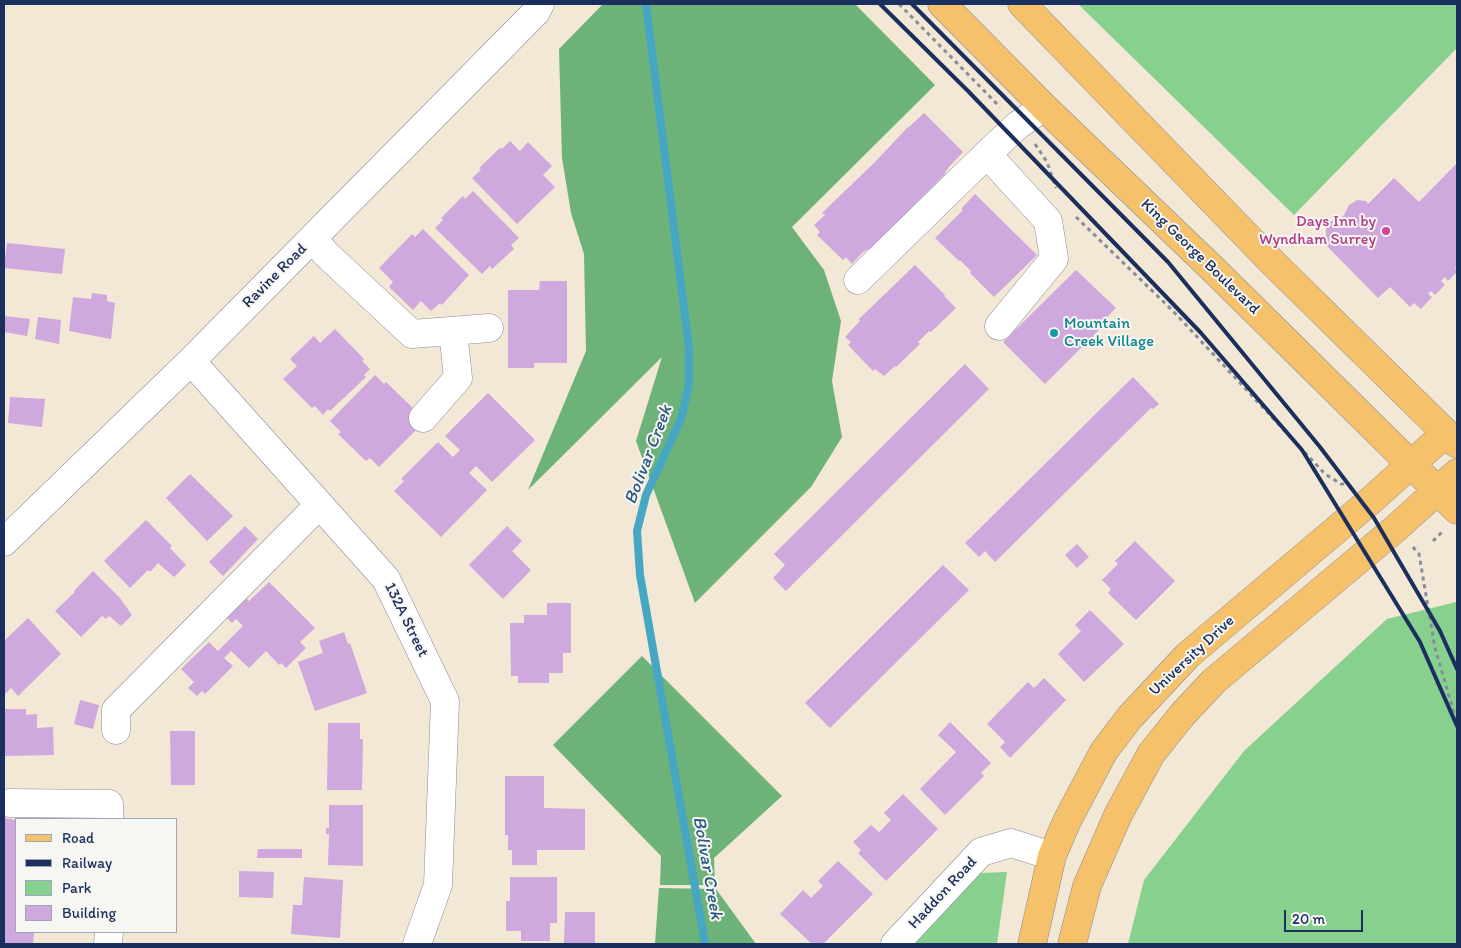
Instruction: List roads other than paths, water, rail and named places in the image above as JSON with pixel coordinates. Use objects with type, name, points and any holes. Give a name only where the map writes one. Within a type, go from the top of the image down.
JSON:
[{"type":"main road","name":"King George Boulevard","points":[[942,4],[1044,107],[1216,272],[1457,510]]},
{"type":"main road","points":[[1022,4],[1272,262],[1451,438]]},
{"type":"main road","name":"University Drive","points":[[1032,944],[1052,856],[1083,788],[1104,751],[1130,717],[1188,655],[1369,502],[1411,464],[1451,438]]},
{"type":"main road","name":"University Drive","points":[[1072,944],[1087,886],[1118,815],[1151,754],[1182,715],[1214,681],[1388,535],[1457,473]]},
{"type":"street","name":"Ravine Road","points":[[4,542],[191,361],[536,12],[540,4]]},
{"type":"street","points":[[858,280],[1018,125],[1044,107]]},
{"type":"street","points":[[987,154],[1048,221],[1054,258],[999,326]]},
{"type":"street","points":[[313,238],[325,253],[412,334],[489,328]]},
{"type":"street","points":[[423,418],[458,378],[453,331]]},
{"type":"street","name":"132A Street","points":[[191,361],[386,579],[445,701],[438,885],[417,944]]},
{"type":"street","points":[[116,730],[116,710],[319,505]]},
{"type":"street","points":[[10,803],[110,804],[109,818]]},
{"type":"street","name":"Haddon Road","points":[[895,944],[981,852],[1011,843],[1052,856]]},
{"type":"waterway","name":"Bolivar Creek","points":[[646,4],[689,348],[689,385],[681,419],[646,495],[637,531],[640,575],[705,944]]},
{"type":"railway","points":[[880,4],[968,91],[1201,333],[1302,450],[1420,642],[1457,726]]},
{"type":"railway","points":[[912,4],[1168,262],[1320,447],[1374,518],[1440,631],[1457,669]]},
{"type":"place","name":"Days Inn by Wyndham Surrey","points":[[1386,231]]},
{"type":"place","name":"Mountain Creek Village","points":[[1054,333]]}]
